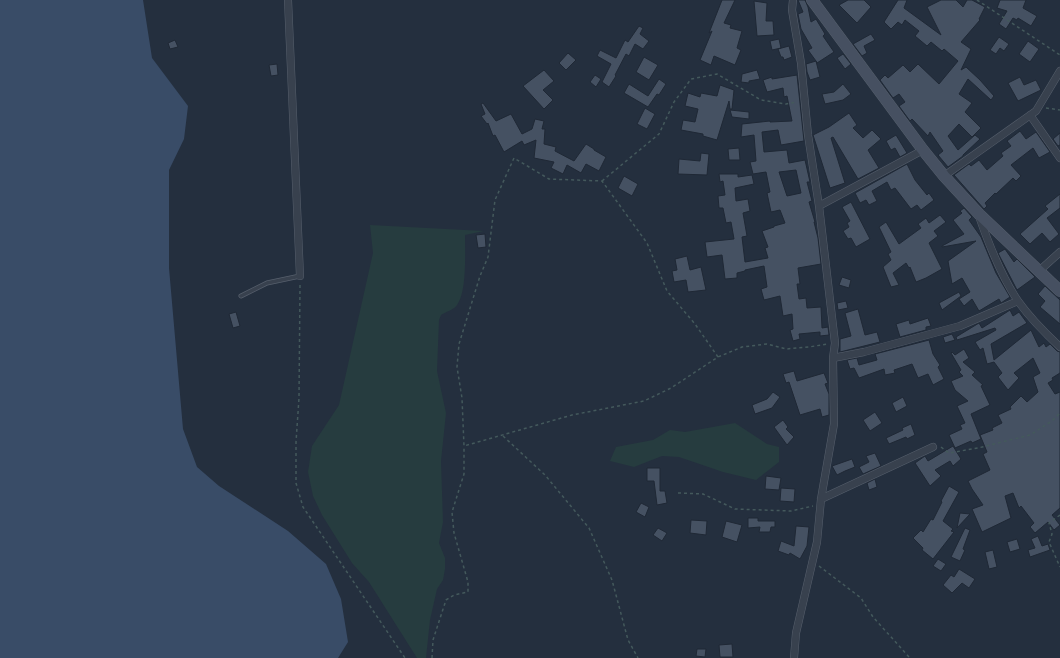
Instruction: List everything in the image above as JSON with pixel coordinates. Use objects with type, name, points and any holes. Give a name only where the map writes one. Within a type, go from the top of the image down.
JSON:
[{"type":"street","points":[[288,0],[300,276]]},
{"type":"street","points":[[793,0],[792,10],[801,63],[808,134],[819,206],[835,343],[833,358],[834,424],[821,502],[817,542],[796,634],[794,658]]},
{"type":"street","points":[[812,0],[923,150],[944,176],[979,214],[1060,290]]},
{"type":"street","points":[[944,176],[1036,110],[1060,71]]},
{"type":"street","points":[[1030,115],[1060,158]]},
{"type":"street","points":[[819,206],[923,150]]},
{"type":"street","points":[[979,214],[988,242],[1018,301],[1038,326],[1060,347]]},
{"type":"street","points":[[1039,270],[1060,252]]},
{"type":"street","points":[[833,358],[864,352],[960,326],[1018,301]]},
{"type":"street","points":[[821,502],[933,447]]},
{"type":"lane","points":[[241,296],[268,283],[300,276]]},
{"type":"path","points":[[977,0],[1060,55]]},
{"type":"path","points":[[432,658],[433,640],[446,600],[468,592],[468,582],[454,533],[452,512],[464,474],[462,398],[458,367],[459,344],[480,276],[488,257],[495,200],[514,158],[549,179],[602,181],[659,134],[674,102],[691,79],[717,74],[761,100],[786,104],[805,100]]},
{"type":"path","points":[[1038,107],[1060,110]]},
{"type":"path","points":[[602,181],[647,243],[667,291],[718,357]]},
{"type":"path","points":[[300,276],[299,398],[296,442],[296,483],[303,507],[406,658]]},
{"type":"path","points":[[464,446],[572,415],[644,401],[671,388],[718,357],[742,348],[767,344],[786,348],[809,347],[835,343]]},
{"type":"path","points":[[933,447],[942,447],[949,453],[1030,436],[1052,422],[1060,414]]},
{"type":"path","points":[[503,436],[545,475],[589,528],[612,580],[628,640],[638,658]]},
{"type":"path","points":[[678,493],[704,494],[735,509],[791,511],[821,502]]},
{"type":"path","points":[[1060,516],[1048,523],[1052,534],[1049,542],[1060,567]]},
{"type":"path","points":[[813,562],[861,598],[873,617],[910,658]]},
{"type":"green space","points":[[370,225],[484,231],[465,235],[465,272],[460,299],[456,307],[441,315],[439,320],[437,371],[446,413],[441,461],[443,522],[439,543],[445,558],[445,569],[443,580],[437,589],[430,620],[426,658],[417,658],[369,582],[352,563],[322,515],[313,496],[308,472],[312,446],[339,405],[373,253]]},
{"type":"green space","points":[[735,423],[767,444],[779,447],[779,462],[756,480],[723,472],[679,457],[662,456],[634,467],[610,461],[616,447],[653,440],[670,430],[685,432]]},
{"type":"water","points":[[0,0],[143,0],[152,58],[188,106],[184,139],[169,170],[169,268],[183,429],[197,467],[219,486],[288,531],[326,564],[341,599],[348,642],[338,658],[0,658]]},
{"type":"building","points":[[722,0],[735,0],[724,23],[731,25],[730,28],[742,31],[737,48],[741,50],[735,65],[714,56],[711,65],[700,60],[712,31],[709,33]]},
{"type":"building","points":[[798,0],[805,0],[811,22],[816,19],[825,34],[823,36],[834,52],[817,63],[808,50],[812,48],[801,29],[798,14],[803,12]]},
{"type":"building","points":[[848,0],[864,0],[871,7],[857,23],[839,5]]},
{"type":"building","points":[[898,0],[907,0],[904,8],[941,35],[927,7],[941,0],[956,0],[963,7],[967,0],[972,0],[985,7],[979,19],[980,20],[961,42],[971,49],[961,70],[966,67],[994,96],[991,100],[968,79],[959,94],[972,103],[965,112],[981,128],[972,137],[959,124],[948,136],[958,150],[975,135],[980,139],[963,156],[948,167],[938,155],[943,151],[930,132],[928,136],[912,119],[910,121],[899,106],[905,102],[899,94],[893,98],[880,80],[885,75],[888,78],[903,65],[910,72],[918,64],[939,84],[958,61],[944,49],[942,51],[931,42],[927,46],[915,36],[919,31],[905,20],[902,25],[898,22],[891,29],[884,22]]},
{"type":"building","points":[[1000,0],[1026,0],[1023,8],[1037,16],[1031,26],[1018,18],[1017,20],[1013,18],[1006,29],[999,24],[1007,11],[997,8]]},
{"type":"building","points":[[754,1],[767,3],[766,21],[773,21],[774,35],[757,36]]},
{"type":"building","points":[[639,26],[643,28],[640,34],[649,41],[643,49],[635,44],[629,56],[626,54],[609,87],[602,82],[611,64],[597,56],[600,50],[616,58],[625,40],[628,42]]},
{"type":"building","points":[[871,34],[875,40],[864,46],[867,53],[862,56],[853,44]]},
{"type":"building","points":[[999,37],[1009,44],[1004,51],[1000,48],[996,54],[990,50]]},
{"type":"building","points":[[779,39],[781,48],[772,50],[770,41]]},
{"type":"building","points":[[175,40],[178,47],[170,49],[168,43]]},
{"type":"building","points":[[1028,41],[1039,49],[1030,62],[1019,54]]},
{"type":"building","points":[[789,46],[792,57],[784,60],[778,49]]},
{"type":"building","points":[[568,53],[576,60],[566,70],[559,63]]},
{"type":"building","points":[[843,54],[851,64],[845,69],[837,58]]},
{"type":"building","points":[[644,57],[658,65],[649,80],[636,72]]},
{"type":"building","points":[[816,61],[820,77],[810,80],[806,64]]},
{"type":"building","points":[[277,64],[278,75],[271,76],[269,65]]},
{"type":"building","points":[[544,70],[554,81],[543,90],[553,100],[544,109],[523,86]]},
{"type":"building","points":[[757,70],[760,79],[749,81],[749,83],[741,82],[742,74]]},
{"type":"building","points":[[595,75],[601,79],[596,87],[590,82]]},
{"type":"building","points":[[797,75],[804,141],[781,145],[778,130],[762,132],[764,152],[787,150],[789,163],[805,160],[810,182],[807,182],[812,201],[809,202],[815,222],[821,264],[798,268],[800,284],[797,284],[799,299],[806,298],[807,308],[821,307],[822,328],[828,327],[829,335],[820,336],[820,332],[799,334],[800,339],[793,341],[790,330],[793,329],[792,314],[783,316],[780,296],[764,300],[761,289],[767,287],[764,266],[737,273],[737,278],[725,279],[722,255],[707,257],[705,242],[734,239],[731,222],[726,223],[723,208],[719,208],[718,196],[725,195],[723,181],[720,182],[719,174],[738,174],[738,177],[752,175],[754,184],[735,188],[736,201],[748,199],[750,211],[743,213],[747,236],[742,237],[745,262],[768,258],[765,248],[768,247],[762,231],[785,223],[780,210],[771,212],[767,193],[770,192],[766,172],[753,174],[750,162],[756,161],[754,135],[741,137],[742,124],[770,121],[792,121],[787,96],[784,97],[783,88],[767,92],[763,80],[772,77],[772,79]],"holes":[[[796,170],[801,193],[787,196],[779,172]]]},
{"type":"building","points":[[1020,77],[1024,85],[1036,80],[1041,90],[1018,101],[1008,83]]},
{"type":"building","points":[[659,79],[666,84],[659,95],[657,94],[648,107],[624,93],[629,84],[648,96]]},
{"type":"building","points":[[843,84],[851,94],[843,100],[825,104],[822,94],[834,92]]},
{"type":"building","points":[[720,85],[734,90],[732,109],[730,109],[729,101],[717,140],[703,136],[703,134],[681,130],[683,120],[695,122],[698,109],[685,106],[688,93],[700,97],[701,93],[717,96]]},
{"type":"building","points":[[483,103],[496,121],[511,114],[522,134],[532,129],[535,119],[544,121],[542,129],[545,129],[544,144],[556,147],[555,151],[574,161],[586,144],[606,157],[599,171],[586,164],[581,173],[567,165],[563,174],[551,168],[554,162],[534,158],[536,140],[524,145],[522,141],[504,152],[495,135],[493,136],[488,123],[487,124],[481,116],[485,114],[481,104]]},
{"type":"building","points":[[645,108],[655,114],[647,129],[637,124]]},
{"type":"building","points":[[730,110],[749,112],[749,119],[732,117]]},
{"type":"building","points":[[849,113],[857,125],[853,128],[863,138],[872,130],[881,139],[868,150],[879,168],[858,179],[833,137],[831,138],[845,183],[830,188],[813,135],[829,127]]},
{"type":"building","points":[[1020,131],[1026,139],[1036,132],[1050,152],[1039,158],[1033,148],[1011,165],[1021,176],[1016,181],[1013,178],[996,194],[995,193],[985,203],[987,206],[984,209],[954,175],[969,164],[971,166],[979,160],[987,170],[1003,156],[1001,153],[1011,146],[1007,141]]},
{"type":"building","points":[[1060,133],[1060,145],[1058,146],[1053,139]]},
{"type":"building","points":[[896,135],[907,153],[900,157],[895,148],[891,150],[886,141]]},
{"type":"building","points":[[739,148],[740,160],[729,160],[728,149]]},
{"type":"building","points":[[701,153],[709,154],[707,175],[678,174],[679,159],[700,161]]},
{"type":"building","points":[[907,164],[915,180],[927,195],[929,193],[934,200],[921,210],[917,205],[911,209],[895,188],[891,190],[887,182],[872,191],[877,201],[869,205],[866,200],[860,203],[855,193]]},
{"type":"building","points":[[624,176],[638,184],[632,196],[618,188]]},
{"type":"building","points":[[1060,194],[1060,208],[1047,218],[1059,234],[1050,242],[1042,233],[1030,244],[1020,234],[1048,209],[1045,206]]},
{"type":"building","points":[[851,202],[870,239],[856,247],[851,238],[848,239],[843,231],[849,227],[847,223],[850,221],[842,207]]},
{"type":"building","points":[[964,208],[972,217],[969,220],[981,237],[996,273],[1010,297],[1001,303],[999,299],[979,311],[972,299],[964,306],[959,299],[970,292],[962,278],[952,284],[948,261],[976,241],[942,247],[964,234],[953,220],[962,213],[960,211]]},
{"type":"building","points":[[940,215],[946,222],[934,231],[938,236],[929,243],[942,269],[916,282],[910,267],[909,268],[906,263],[893,273],[899,285],[891,287],[883,267],[891,260],[888,254],[891,252],[879,227],[886,222],[899,244],[921,228],[918,224],[926,218],[929,223]]},
{"type":"building","points":[[485,234],[486,247],[478,248],[476,235]]},
{"type":"building","points":[[1005,249],[1014,262],[1017,259],[1035,277],[1017,290],[998,253]]},
{"type":"building","points":[[687,256],[690,270],[701,267],[706,290],[688,292],[686,280],[674,282],[672,271],[677,270],[675,259]]},
{"type":"building","points":[[842,277],[851,280],[849,288],[839,285]]},
{"type":"building","points":[[1045,286],[1060,300],[1060,324],[1040,307],[1045,301],[1038,294]]},
{"type":"building","points":[[959,292],[961,296],[942,310],[939,303]]},
{"type":"building","points":[[846,301],[848,308],[838,310],[837,303]]},
{"type":"building","points":[[858,309],[865,335],[877,332],[880,342],[840,352],[840,339],[851,336],[845,313]]},
{"type":"building","points":[[1010,310],[1013,316],[1019,312],[1027,323],[991,344],[994,360],[1031,330],[1039,347],[1044,343],[1046,347],[1050,344],[1060,352],[1060,373],[1052,378],[1053,380],[1048,383],[1055,394],[1060,392],[1060,508],[1052,515],[1060,525],[1054,530],[1048,522],[1035,533],[1030,527],[1034,523],[1021,506],[1019,508],[1013,493],[1005,496],[1011,518],[982,532],[972,509],[983,505],[968,481],[990,470],[983,454],[987,452],[980,435],[993,430],[992,428],[1002,423],[998,415],[1011,409],[1010,407],[1021,396],[1027,402],[1038,392],[1033,377],[1040,373],[1033,358],[1014,373],[1019,378],[1008,390],[998,377],[1002,373],[994,362],[987,364],[983,348],[980,350],[975,342],[996,330],[995,328],[957,340],[956,337],[979,323],[982,328]]},
{"type":"building","points":[[236,312],[240,326],[233,328],[229,314]]},
{"type":"building","points":[[928,318],[931,326],[926,327],[926,330],[900,337],[896,324],[909,320],[910,324]]},
{"type":"building","points":[[952,334],[955,340],[945,343],[943,337]]},
{"type":"building","points":[[929,340],[933,354],[940,365],[938,367],[944,379],[933,385],[928,374],[918,378],[912,364],[894,370],[895,373],[885,375],[884,369],[859,378],[854,368],[850,369],[847,360],[857,358],[859,365],[877,360],[875,354]]},
{"type":"building","points":[[964,349],[969,358],[963,362],[975,372],[972,375],[983,385],[981,386],[990,405],[971,414],[981,439],[972,443],[971,441],[955,448],[949,435],[962,429],[960,425],[965,423],[957,406],[968,401],[955,390],[951,381],[963,376],[959,372],[961,370],[951,353],[952,352],[955,355]]},
{"type":"building","points":[[794,371],[797,381],[824,373],[828,383],[825,384],[829,394],[829,415],[822,417],[820,409],[800,415],[789,382],[786,383],[783,374]]},
{"type":"building","points":[[773,392],[780,397],[772,408],[755,414],[752,405],[767,399]]},
{"type":"building","points":[[903,397],[907,406],[896,412],[892,403]]},
{"type":"building","points":[[875,412],[882,423],[870,431],[863,420]]},
{"type":"building","points":[[783,420],[788,427],[786,429],[794,437],[787,445],[774,427]]},
{"type":"building","points":[[911,424],[915,435],[889,444],[886,438],[903,430],[902,428]]},
{"type":"building","points":[[953,446],[961,459],[953,466],[950,461],[935,470],[941,476],[930,486],[915,463],[925,456],[928,461]]},
{"type":"building","points":[[875,453],[881,466],[863,474],[859,467],[869,462],[866,456]]},
{"type":"building","points":[[852,459],[855,467],[837,475],[832,466]]},
{"type":"building","points":[[647,468],[660,468],[660,491],[665,491],[667,503],[657,505],[654,481],[647,481]]},
{"type":"building","points":[[766,476],[781,478],[779,490],[765,489]]},
{"type":"building","points":[[875,479],[877,487],[869,490],[867,483]]},
{"type":"building","points":[[949,486],[959,492],[943,521],[953,529],[951,531],[954,532],[933,559],[922,550],[923,548],[913,538],[921,530],[923,532],[931,519],[933,520]]},
{"type":"building","points":[[781,488],[795,489],[794,502],[780,501]]},
{"type":"building","points":[[641,503],[649,507],[645,517],[636,512]]},
{"type":"building","points":[[960,513],[970,514],[957,528]]},
{"type":"building","points":[[748,518],[758,518],[758,521],[775,521],[775,527],[771,527],[770,532],[759,532],[760,527],[748,528]]},
{"type":"building","points":[[691,520],[707,521],[706,535],[690,533]]},
{"type":"building","points":[[726,521],[742,525],[737,542],[722,537]]},
{"type":"building","points":[[796,526],[809,527],[807,546],[800,559],[790,553],[789,555],[778,551],[781,541],[794,546]]},
{"type":"building","points":[[658,528],[667,533],[662,541],[653,535]]},
{"type":"building","points":[[965,528],[970,530],[963,549],[965,550],[960,561],[951,557]]},
{"type":"building","points":[[1038,536],[1042,546],[1048,544],[1050,550],[1030,557],[1028,550],[1035,548],[1031,539]]},
{"type":"building","points":[[1017,539],[1020,549],[1010,552],[1007,542]]},
{"type":"building","points":[[993,550],[997,567],[989,569],[985,552]]},
{"type":"building","points":[[938,559],[946,564],[941,571],[933,566]]},
{"type":"building","points":[[959,569],[975,579],[969,588],[962,583],[952,593],[943,585],[951,575],[954,577]]},
{"type":"building","points":[[732,644],[733,657],[720,657],[719,645]]},
{"type":"building","points":[[697,649],[706,649],[705,657],[696,656]]}]
